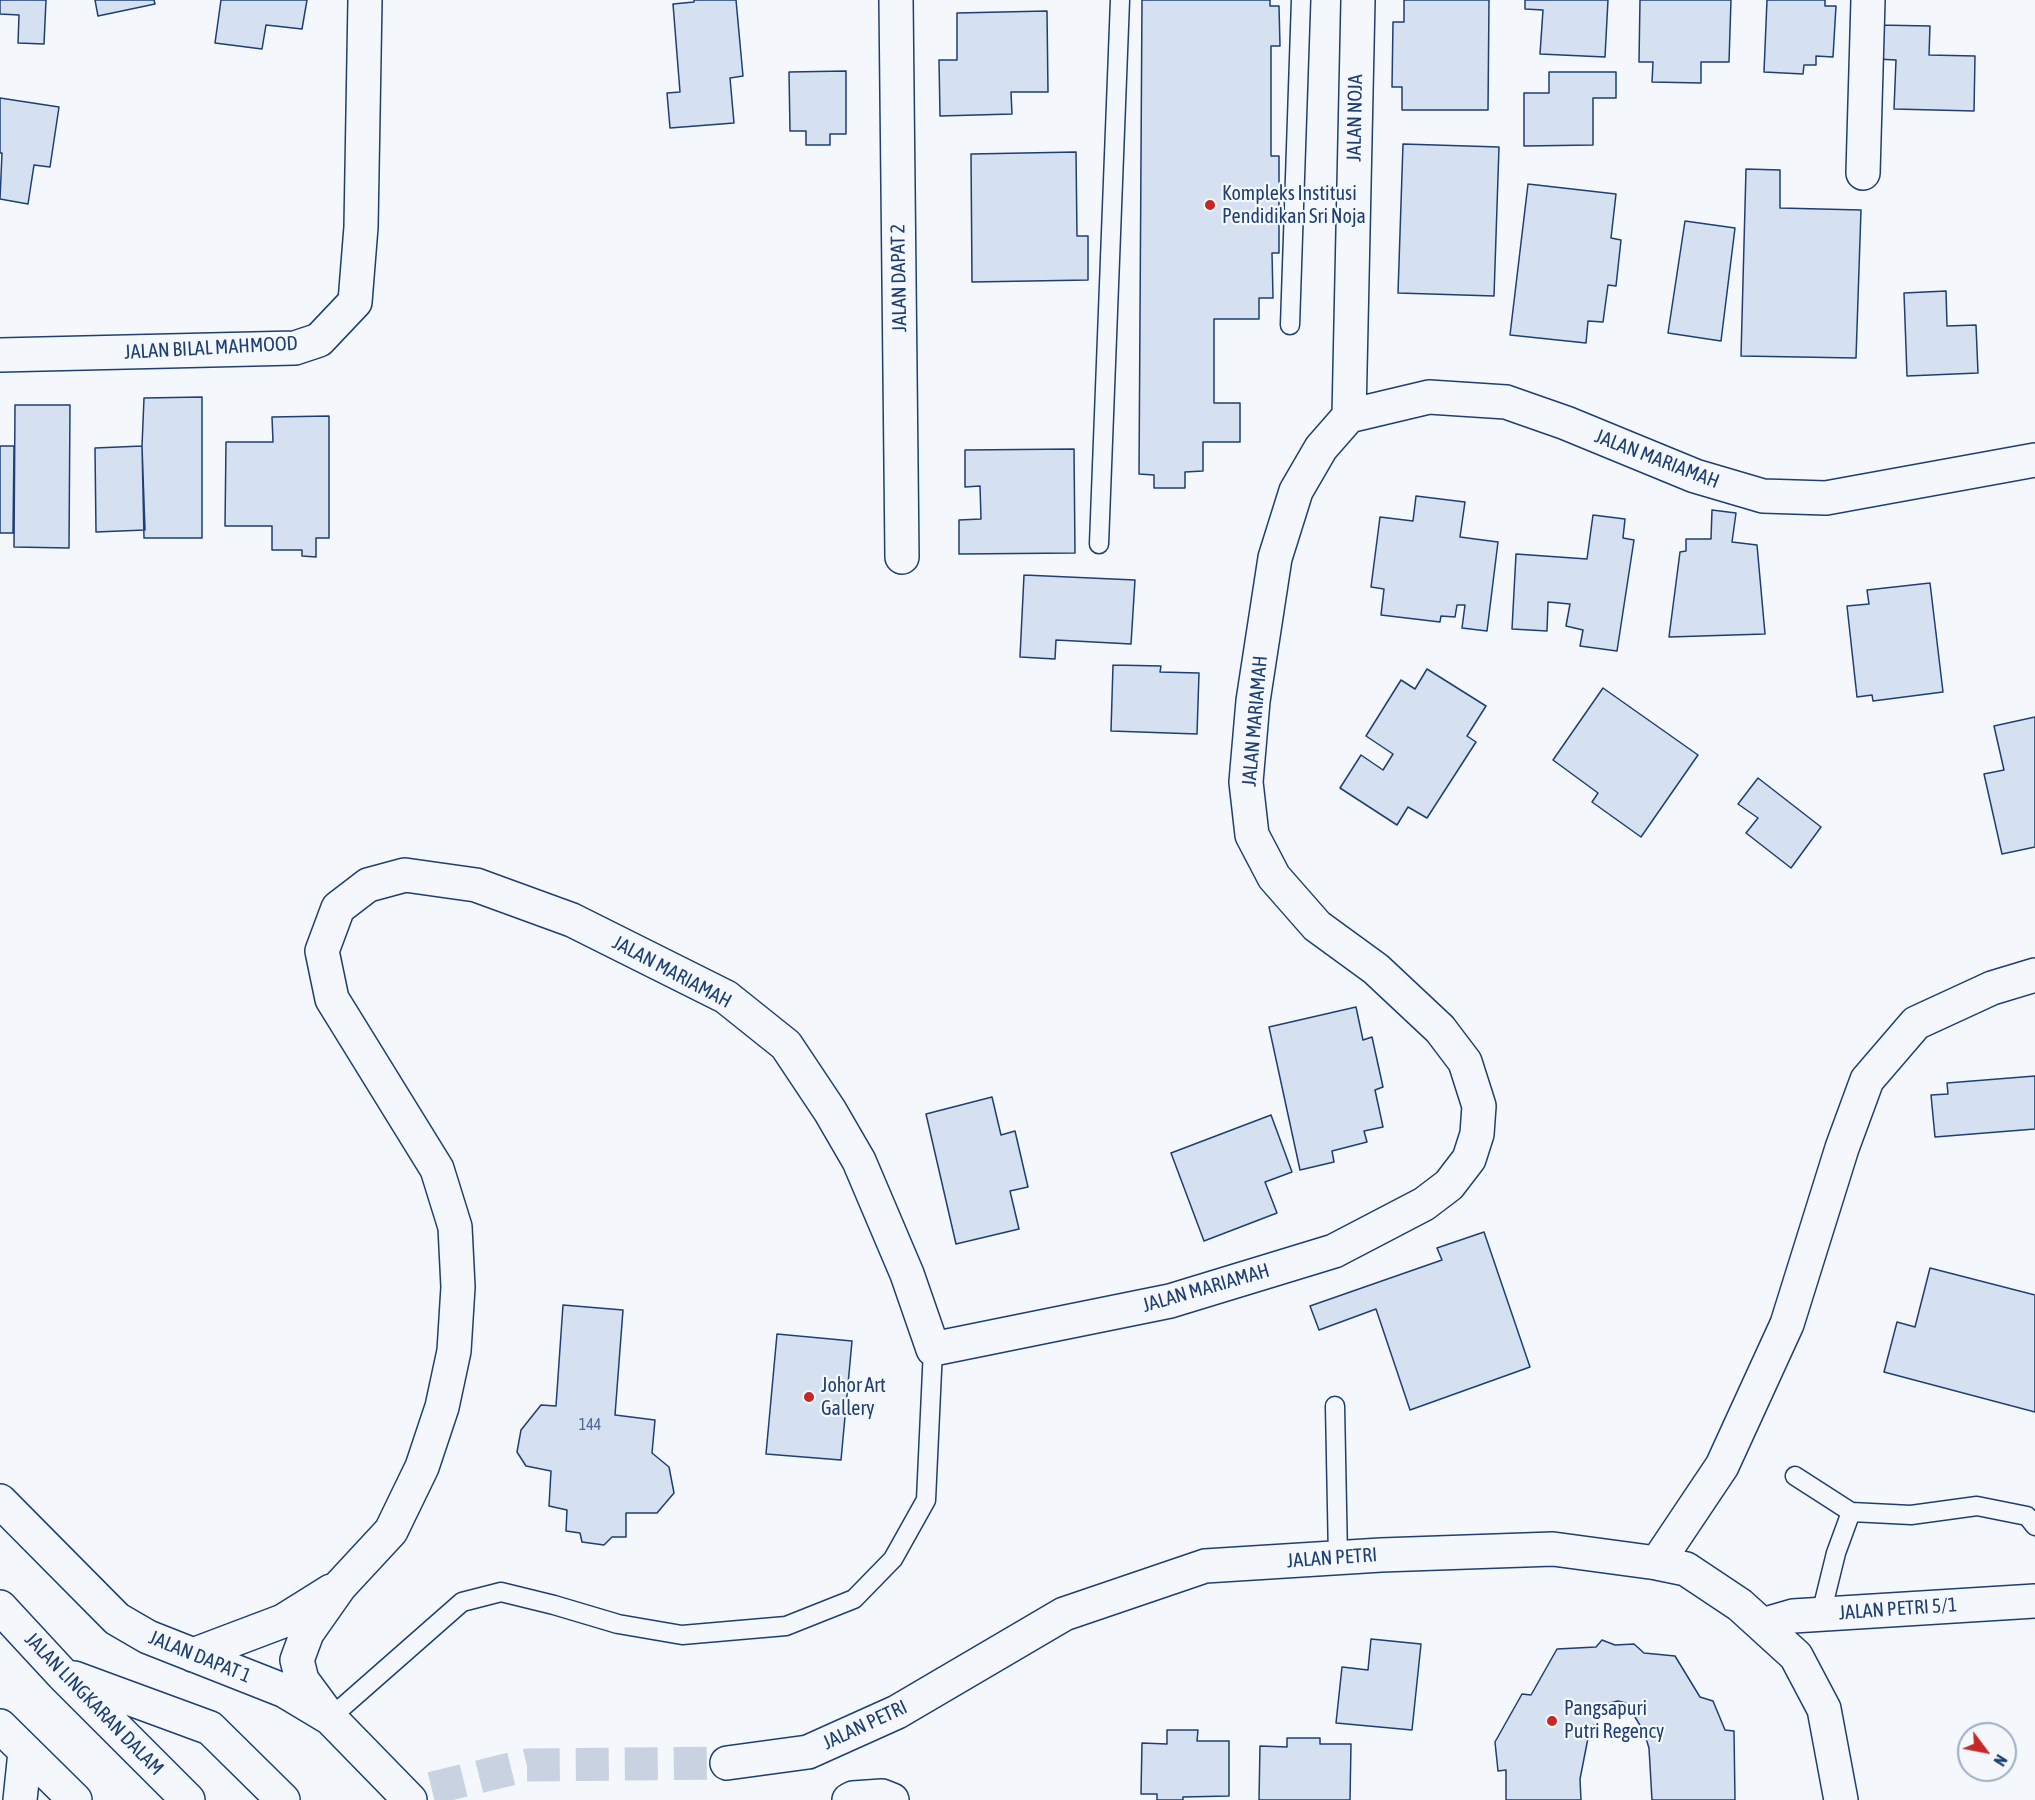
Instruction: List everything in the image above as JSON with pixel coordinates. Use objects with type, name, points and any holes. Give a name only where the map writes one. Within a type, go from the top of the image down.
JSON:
[{"type":"main road","name":"JALAN BILAL MAHMOOD","points":[[0,356],[295,348],[320,340],[355,302],[361,227],[365,0]]},
{"type":"main road","name":"JALAN DAPAT 2","points":[[896,0],[902,557]]},
{"type":"main road","name":"JALAN NOJA","points":[[1349,416],[1358,0]]},
{"type":"main road","points":[[1863,173],[1868,0]]},
{"type":"main road","name":"JALAN MARIAMAH","points":[[330,1718],[302,1680],[297,1660],[307,1633],[340,1586],[391,1531],[422,1467],[442,1407],[454,1351],[458,1287],[454,1227],[437,1169],[332,999],[322,951],[338,908],[368,885],[405,875],[476,885],[572,920],[726,997],[786,1045],[830,1111],[859,1161],[907,1274],[933,1349],[1170,1301],[1334,1251],[1424,1204],[1449,1185],[1468,1160],[1477,1134],[1479,1106],[1465,1062],[1440,1029],[1376,969],[1317,926],[1274,877],[1252,835],[1246,782],[1251,724],[1275,558],[1296,490],[1321,448],[1349,416],[1430,397],[1506,402],[1566,423],[1695,476],[1763,496],[1826,498],[2035,460]]},
{"type":"main road","points":[[1657,1563],[1722,1466],[1787,1324],[1835,1170],[1868,1080],[1916,1023],[1992,988],[2035,975]]},
{"type":"main road","name":"JALAN DAPAT 1","points":[[0,1501],[117,1619],[148,1637],[285,1691],[330,1718],[410,1800]]},
{"type":"main road","name":"JALAN PETRI","points":[[727,1763],[808,1752],[897,1712],[1064,1614],[1205,1566],[1553,1549],[1686,1569],[1740,1605],[1796,1656],[1824,1709],[1840,1800]]},
{"type":"main road","name":"JALAN MARIAMAH","points":[[193,1655],[283,1621],[340,1586]]},
{"type":"main road","name":"JALAN PETRI 5/1","points":[[1762,1625],[1793,1616],[2035,1601]]},
{"type":"main road","name":"JALAN LINGKARAN DALAM","points":[[0,1607],[63,1675],[188,1800]]},
{"type":"main road","points":[[63,1675],[210,1728],[283,1800]]},
{"type":"main road","points":[[0,1726],[75,1800]]},
{"type":"main road","points":[[20,1800],[25,1752]]},
{"type":"main road","points":[[849,1800],[882,1796],[892,1800]]},
{"type":"lane","points":[[1099,544],[1120,0]]},
{"type":"lane","points":[[1290,325],[1301,0]]},
{"type":"lane","points":[[330,1718],[462,1602],[501,1592],[618,1624],[682,1635],[786,1626],[854,1599],[893,1559],[926,1500],[933,1349]]},
{"type":"lane","points":[[1335,1406],[1338,1558]]},
{"type":"lane","points":[[1795,1476],[1851,1512],[1911,1515],[1977,1506],[2027,1516],[2035,1526]]},
{"type":"lane","points":[[1821,1614],[1836,1553],[1851,1512]]},
{"type":"building","points":[[0,0],[46,0],[44,44],[18,43],[19,15],[0,14]]},
{"type":"building","points":[[95,0],[154,0],[155,4],[98,16]]},
{"type":"building","points":[[221,0],[307,0],[302,29],[266,25],[262,49],[215,43]]},
{"type":"building","points":[[694,0],[736,0],[743,76],[730,78],[734,123],[670,128],[667,93],[680,92],[673,4],[694,2]]},
{"type":"building","name":"Kompleks Institusi Pendidikan Sri Noja","points":[[1142,0],[1270,0],[1270,6],[1279,6],[1280,46],[1271,46],[1271,156],[1279,156],[1279,253],[1272,253],[1273,298],[1259,298],[1259,319],[1214,319],[1214,403],[1240,403],[1240,442],[1203,442],[1203,471],[1185,472],[1185,488],[1154,488],[1154,475],[1139,474]]},
{"type":"building","points":[[1404,0],[1489,0],[1488,110],[1402,110],[1402,87],[1392,87],[1393,22],[1404,22]]},
{"type":"building","points":[[1525,0],[1608,0],[1605,57],[1540,54],[1543,10],[1525,9]]},
{"type":"building","points":[[1640,0],[1731,0],[1729,62],[1701,62],[1701,83],[1652,82],[1653,62],[1639,62]]},
{"type":"building","points":[[1767,0],[1825,0],[1825,6],[1836,6],[1833,57],[1816,56],[1816,65],[1804,65],[1803,74],[1764,72]]},
{"type":"building","points":[[1047,11],[1048,92],[1011,92],[1012,114],[940,116],[939,60],[957,60],[957,13]]},
{"type":"building","points":[[1878,25],[1930,26],[1929,55],[1975,56],[1974,111],[1894,109],[1896,60],[1877,59]]},
{"type":"building","points":[[846,71],[846,134],[830,134],[830,145],[806,145],[806,131],[790,131],[789,72]]},
{"type":"building","points":[[1549,72],[1616,72],[1616,98],[1593,98],[1593,145],[1524,146],[1524,93],[1549,93]]},
{"type":"building","points":[[0,98],[59,107],[50,167],[34,165],[28,204],[0,199],[2,153],[0,153]]},
{"type":"building","points":[[1403,144],[1499,147],[1494,296],[1398,293]]},
{"type":"building","points":[[1076,152],[1077,236],[1088,236],[1088,280],[972,282],[971,154]]},
{"type":"building","points":[[1746,169],[1780,170],[1780,208],[1861,210],[1856,358],[1741,356]]},
{"type":"building","points":[[1528,184],[1616,194],[1611,238],[1621,240],[1616,286],[1608,285],[1603,322],[1588,321],[1586,343],[1510,335]]},
{"type":"building","points":[[1685,221],[1735,228],[1721,341],[1668,333]]},
{"type":"building","points":[[1946,291],[1947,326],[1976,325],[1978,373],[1907,376],[1904,293]]},
{"type":"building","points":[[202,397],[202,538],[144,538],[142,446],[144,398]]},
{"type":"building","points":[[15,405],[70,405],[69,548],[14,547]]},
{"type":"building","points":[[329,416],[329,538],[316,538],[316,557],[302,556],[302,550],[272,550],[272,526],[225,526],[226,442],[273,442],[272,417]]},
{"type":"building","points":[[0,446],[14,446],[13,533],[0,533]]},
{"type":"building","points":[[142,446],[145,530],[96,532],[95,448]]},
{"type":"building","points":[[1074,449],[1075,553],[959,554],[959,520],[981,519],[980,486],[965,487],[965,450]]},
{"type":"building","points":[[1416,496],[1465,502],[1460,537],[1498,542],[1487,631],[1462,628],[1465,605],[1457,605],[1455,617],[1441,616],[1440,622],[1381,615],[1384,589],[1371,587],[1380,517],[1413,521]]},
{"type":"building","points":[[1712,510],[1736,513],[1732,542],[1757,545],[1765,634],[1669,637],[1680,552],[1686,551],[1686,539],[1711,539]]},
{"type":"building","points":[[1593,515],[1625,519],[1623,538],[1634,540],[1617,651],[1580,646],[1583,630],[1566,626],[1570,604],[1548,602],[1547,631],[1512,629],[1516,554],[1587,559]]},
{"type":"building","points":[[1024,575],[1135,580],[1131,644],[1056,640],[1055,659],[1020,657]]},
{"type":"building","points":[[1930,583],[1943,692],[1873,701],[1872,695],[1857,697],[1847,606],[1869,604],[1867,590]]},
{"type":"building","points":[[1113,665],[1161,666],[1160,672],[1199,673],[1197,734],[1111,731]]},
{"type":"building","points":[[1427,669],[1486,706],[1467,736],[1476,742],[1427,818],[1408,807],[1397,825],[1340,788],[1361,755],[1383,770],[1393,754],[1366,736],[1401,680],[1415,689]]},
{"type":"building","points":[[1603,688],[1698,755],[1641,837],[1592,802],[1598,793],[1553,760]]},
{"type":"building","points":[[2035,717],[2035,847],[2002,854],[1984,774],[2004,770],[1994,726]]},
{"type":"building","points":[[1758,778],[1821,827],[1791,868],[1746,833],[1758,818],[1738,804]]},
{"type":"building","points":[[1356,1007],[1363,1040],[1372,1037],[1383,1087],[1375,1090],[1383,1127],[1364,1131],[1367,1142],[1332,1151],[1334,1162],[1300,1170],[1269,1027]]},
{"type":"building","points":[[2035,1076],[2035,1129],[1935,1137],[1931,1095],[1948,1094],[1947,1083]]},
{"type":"building","points":[[992,1097],[1001,1135],[1015,1131],[1028,1187],[1010,1191],[1019,1229],[956,1244],[926,1114]]},
{"type":"building","points":[[1271,1115],[1292,1172],[1265,1182],[1277,1213],[1204,1241],[1171,1153]]},
{"type":"building","points":[[1484,1232],[1530,1367],[1410,1410],[1376,1309],[1319,1330],[1310,1306],[1442,1260],[1437,1248]]},
{"type":"building","points":[[1930,1268],[2035,1295],[2035,1412],[1884,1372],[1897,1322],[1915,1327]]},
{"type":"building","points":[[563,1305],[623,1310],[615,1415],[655,1420],[652,1453],[669,1467],[674,1493],[657,1513],[626,1513],[626,1537],[612,1537],[604,1545],[582,1542],[580,1533],[566,1531],[567,1510],[549,1506],[551,1471],[526,1466],[517,1452],[521,1430],[541,1405],[556,1406]]},
{"type":"building","name":"Johor Art Gallery","points":[[777,1334],[852,1341],[841,1460],[766,1454]]},
{"type":"building","points":[[1371,1639],[1421,1644],[1412,1730],[1336,1723],[1342,1667],[1368,1670]]},
{"type":"building","name":"Pangsapuri Putri Regency","points":[[1602,1640],[1615,1645],[1634,1644],[1644,1653],[1675,1656],[1700,1697],[1713,1701],[1725,1730],[1734,1731],[1735,1800],[1652,1800],[1649,1748],[1644,1732],[1626,1703],[1618,1701],[1609,1703],[1589,1733],[1580,1779],[1581,1800],[1506,1800],[1506,1770],[1498,1771],[1495,1742],[1522,1694],[1531,1695],[1557,1649],[1596,1647]]},
{"type":"building","points":[[1167,1730],[1198,1730],[1197,1741],[1229,1741],[1229,1796],[1157,1800],[1157,1794],[1141,1794],[1142,1743],[1167,1744]]},
{"type":"building","points":[[1287,1738],[1320,1738],[1320,1744],[1351,1744],[1350,1800],[1259,1800],[1260,1746],[1287,1747]]},
{"type":"tunnel","points":[[384,1800],[527,1765],[727,1763]]},
{"type":"place","name":"Kompleks Institusi Pendidikan Sri Noja","points":[[1210,205]]},
{"type":"place","name":"Johor Art Gallery","points":[[809,1397]]},
{"type":"place","name":"Pangsapuri Putri Regency","points":[[1552,1721]]}]
